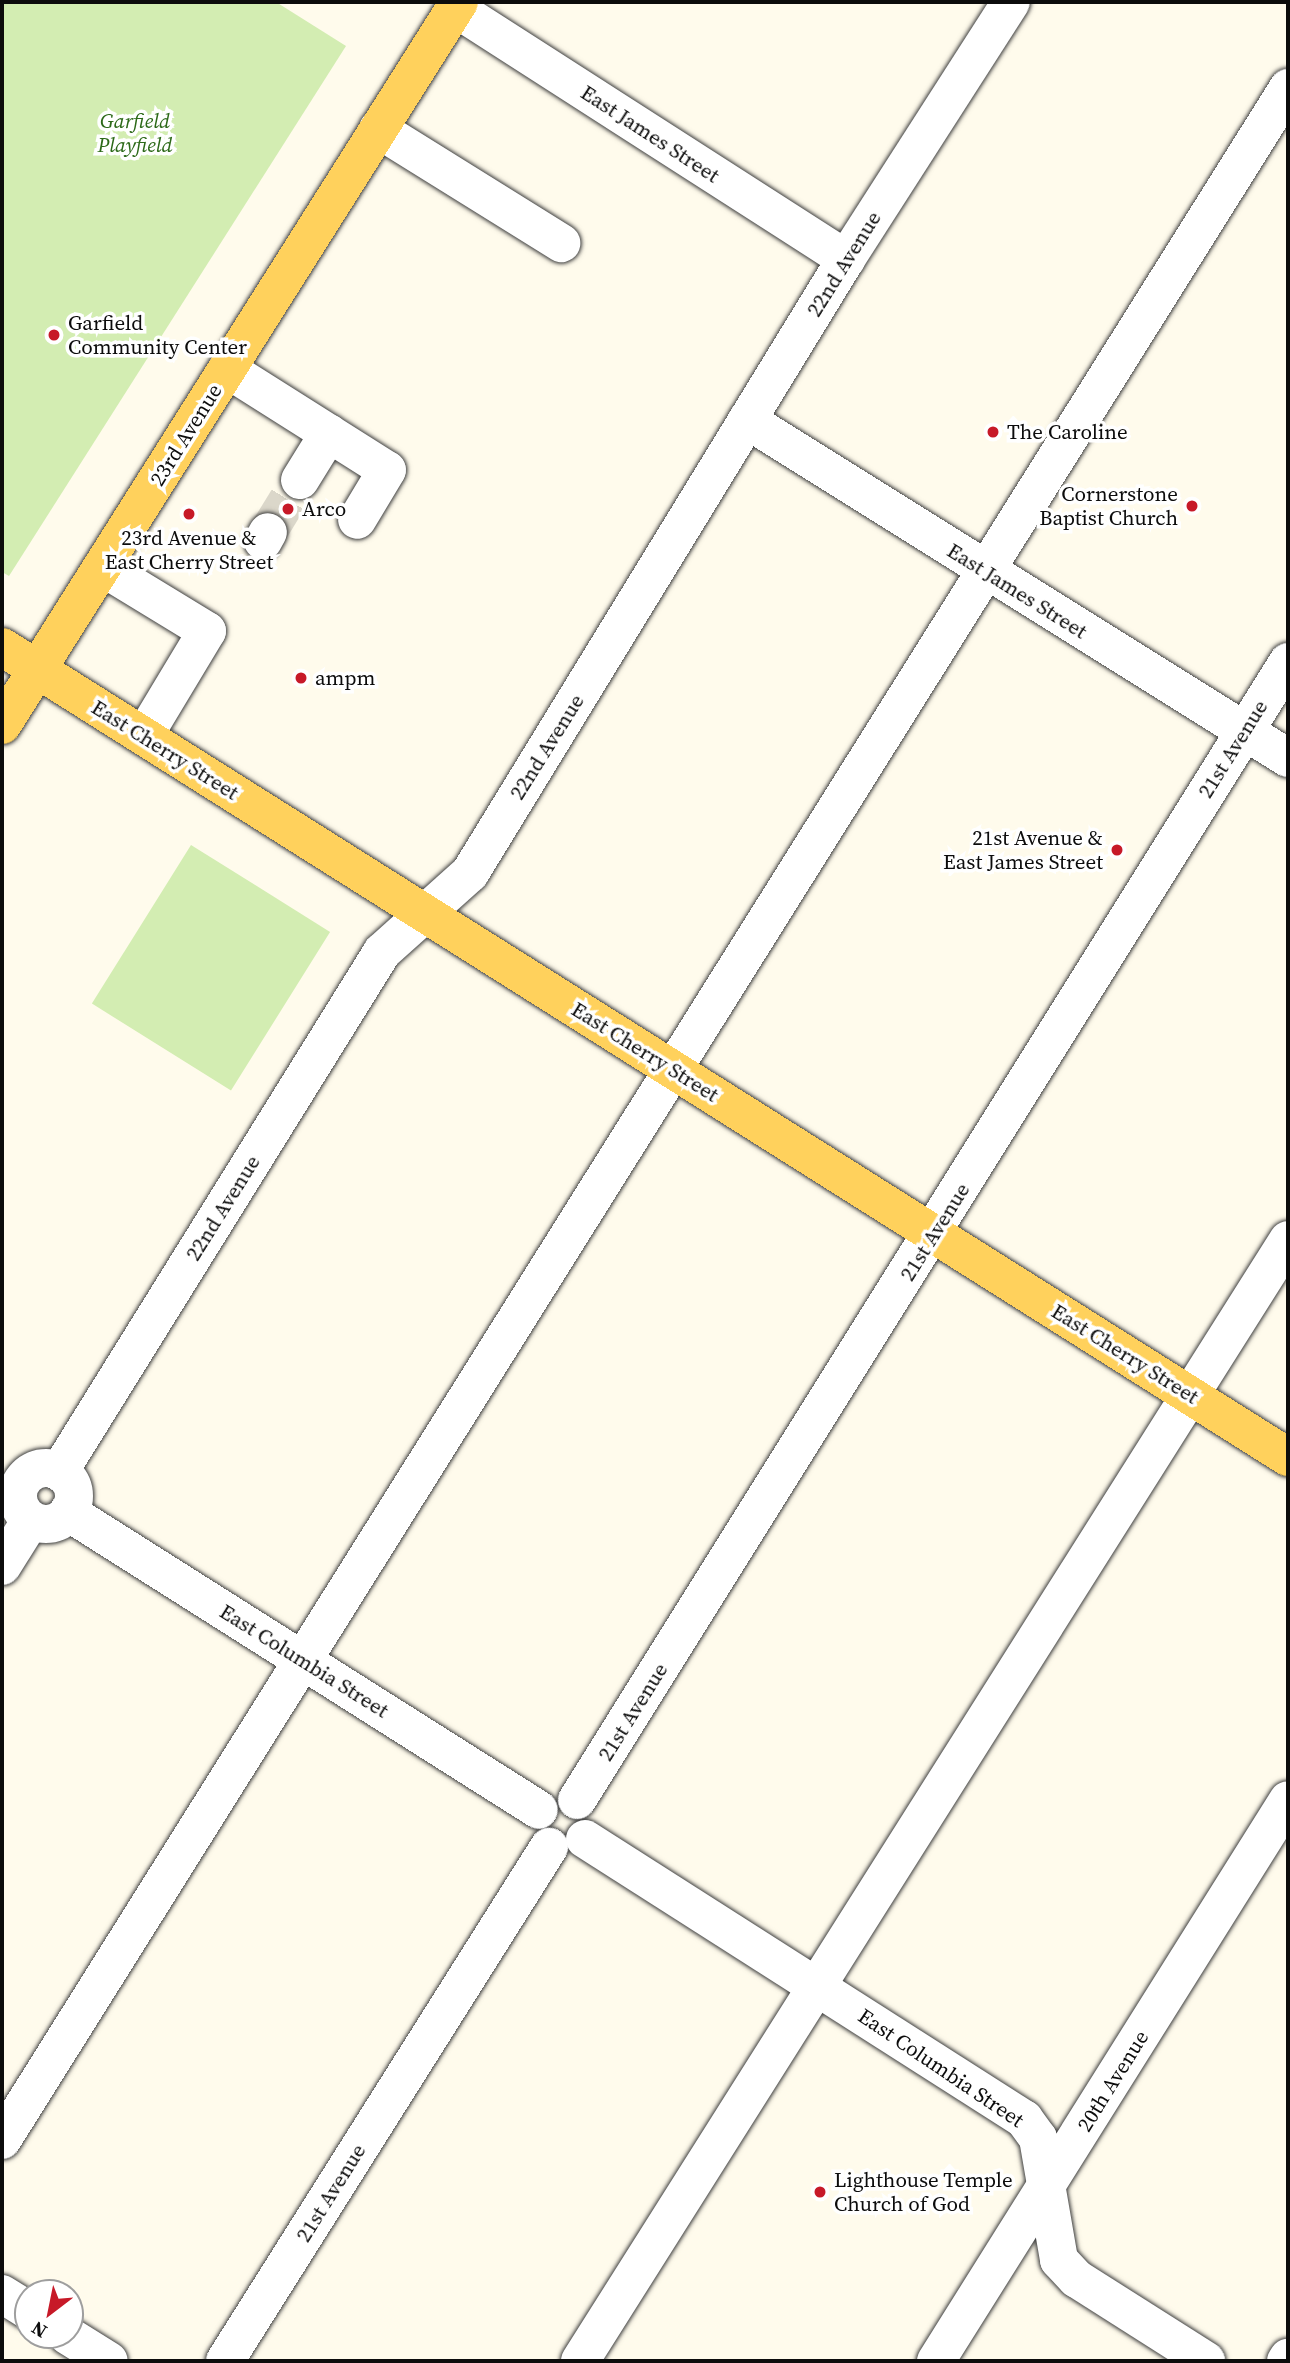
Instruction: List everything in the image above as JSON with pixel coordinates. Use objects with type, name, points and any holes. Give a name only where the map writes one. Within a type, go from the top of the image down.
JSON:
[{"type":"main road","name":"23rd Avenue","points":[[2,725],[457,5]]},
{"type":"main road","name":"East Cherry Street","points":[[2,647],[1288,1457]]},
{"type":"street","name":"22nd Avenue","points":[[59,1472],[382,952],[470,873],[846,260],[1011,2]]},
{"type":"street","name":"East James Street","points":[[457,5],[846,260]]},
{"type":"street","points":[[2,2140],[300,1658],[673,1070],[1288,88]]},
{"type":"street","points":[[378,129],[561,243]]},
{"type":"street","points":[[227,369],[387,470],[357,520]]},
{"type":"street","name":"East James Street","points":[[747,420],[984,571],[1288,758]]},
{"type":"street","points":[[300,480],[329,433]]},
{"type":"street","points":[[102,567],[207,631],[144,736]]},
{"type":"street","name":"21st Avenue","points":[[577,1800],[934,1235],[1288,662]]},
{"type":"street","points":[[580,2361],[1288,1240]]},
{"type":"street","points":[[41,1469],[59,1472],[72,1486],[68,1512],[53,1522],[31,1520],[18,1502],[12,1476],[41,1469]]},
{"type":"street","name":"East Columbia Street","points":[[68,1512],[538,1810]]},
{"type":"street","points":[[2,1566],[31,1520]]},
{"type":"street","points":[[554,1796],[577,1800],[590,1816],[567,1843],[537,1833],[538,1810],[554,1796]]},
{"type":"street","name":"20th Avenue","points":[[936,2361],[1288,1800]]},
{"type":"street","name":"21st Avenue","points":[[225,2361],[567,1843]]},
{"type":"street","name":"East Columbia Street","points":[[567,1843],[815,1985],[1024,2119],[1038,2138],[1059,2260],[1077,2279],[1206,2361]]},
{"type":"street","points":[[84,2346],[109,2361]]},
{"type":"green space","name":"Garfield Playfield","points":[[2,2],[276,2],[346,46],[9,576],[2,572]]},
{"type":"green space","points":[[191,845],[330,932],[231,1090],[92,1004]]},
{"type":"tunnel","points":[[268,532],[300,480]]},
{"type":"place","name":"Garfield Community Center","points":[[54,335]]},
{"type":"place","name":"The Caroline","points":[[993,432]]},
{"type":"place","name":"Cornerstone Baptist Church","points":[[1192,506]]},
{"type":"place","name":"Arco","points":[[288,509]]},
{"type":"place","name":"23rd Avenue & East Cherry Street","points":[[189,514]]},
{"type":"place","name":"ampm","points":[[301,678]]},
{"type":"place","name":"21st Avenue & East James Street","points":[[1117,850]]},
{"type":"place","name":"Lighthouse Temple Church of God","points":[[820,2192]]}]
